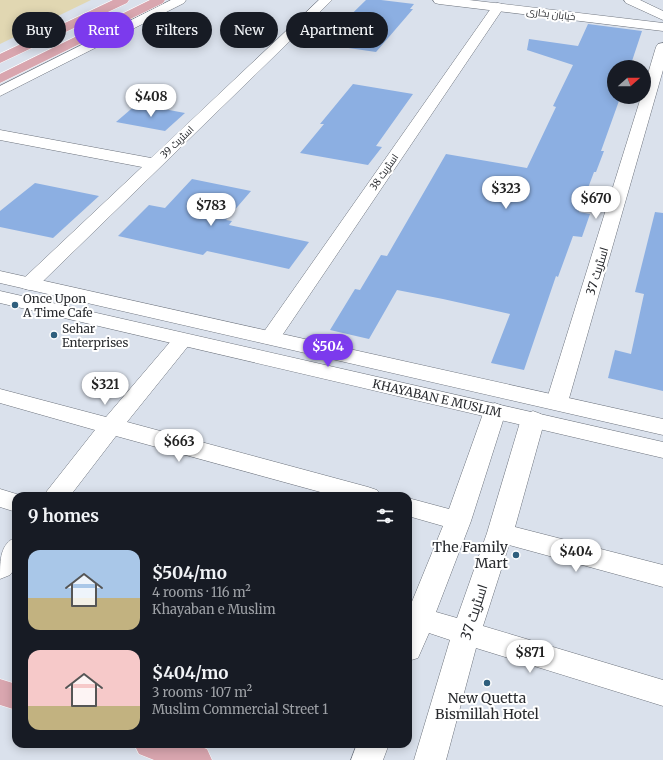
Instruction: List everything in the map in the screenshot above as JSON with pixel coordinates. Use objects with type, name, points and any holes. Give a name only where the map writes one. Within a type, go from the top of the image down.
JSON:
[{"type":"main road","points":[[0,59],[124,0]]},
{"type":"main road","points":[[0,79],[159,0]]},
{"type":"main road","points":[[0,692],[12,696]]},
{"type":"main road","points":[[162,748],[196,760]]},
{"type":"street","points":[[0,92],[180,0]]},
{"type":"street","name":"اسٹریٹ 39","points":[[29,284],[326,0]]},
{"type":"street","name":"خیابان بخاری","points":[[439,0],[663,17]]},
{"type":"street","points":[[630,0],[663,17]]},
{"type":"street","name":"خیابان بخاری","points":[[501,4],[663,27]]},
{"type":"street","name":"اسٹریٹ 38","points":[[270,338],[501,4]]},
{"type":"street","name":"اسٹریٹ 37","points":[[557,402],[663,47]]},
{"type":"street","points":[[0,135],[154,164]]},
{"type":"street","name":"KHAYABAN E MUSLIM","points":[[0,277],[663,427]]},
{"type":"street","name":"KHAYABAN E MUSLIM","points":[[0,298],[663,450]]},
{"type":"street","points":[[59,492],[111,426],[183,340]]},
{"type":"street","points":[[335,375],[345,355]]},
{"type":"street","points":[[0,396],[353,492]]},
{"type":"street","points":[[412,627],[414,616],[458,521],[496,411]]},
{"type":"street","name":"اسٹریٹ 37","points":[[430,760],[466,633],[500,533],[533,419]]},
{"type":"street","points":[[0,498],[12,502]]},
{"type":"street","points":[[412,508],[458,521]]},
{"type":"street","points":[[500,533],[663,576]]},
{"type":"street","points":[[0,568],[12,553]]},
{"type":"street","points":[[414,616],[663,693]]},
{"type":"street","points":[[367,760],[372,748]]},
{"type":"sand","points":[[0,0],[91,0],[66,12],[12,12],[12,38],[0,44]]},
{"type":"building","points":[[366,0],[381,0],[414,4],[410,9],[413,9],[388,38],[388,12],[354,12]]},
{"type":"building","points":[[588,24],[642,31],[632,60],[607,60],[607,104],[618,104],[601,151],[604,151],[596,172],[594,172],[579,212],[590,214],[582,237],[573,236],[558,277],[556,276],[524,370],[491,363],[510,314],[443,299],[397,290],[369,339],[330,330],[355,289],[360,290],[381,255],[387,256],[446,154],[527,168],[556,107],[553,106],[573,65],[527,50],[529,39],[578,46]]},
{"type":"building","points":[[348,48],[379,48],[376,52]]},
{"type":"building","points":[[353,84],[413,94],[376,146],[382,147],[368,165],[300,153],[324,124],[320,124]]},
{"type":"building","points":[[137,104],[185,113],[165,131],[116,122]]},
{"type":"building","points":[[192,179],[251,191],[226,220],[232,221],[229,225],[309,242],[289,269],[207,251],[203,255],[118,236],[149,205],[165,208]]},
{"type":"building","points":[[35,183],[99,196],[53,238],[0,227],[0,211]]},
{"type":"building","points":[[655,212],[663,213],[663,391],[608,378],[615,350],[631,354],[644,294],[635,292]]},
{"type":"place","name":"Once Upon A Time Cafe","points":[[15,305]]},
{"type":"place","name":"Sehar Enterprises","points":[[54,335]]},
{"type":"place","name":"The Family Mart","points":[[516,555]]},
{"type":"place","name":"New Quetta Bismillah Hotel","points":[[487,683]]}]
